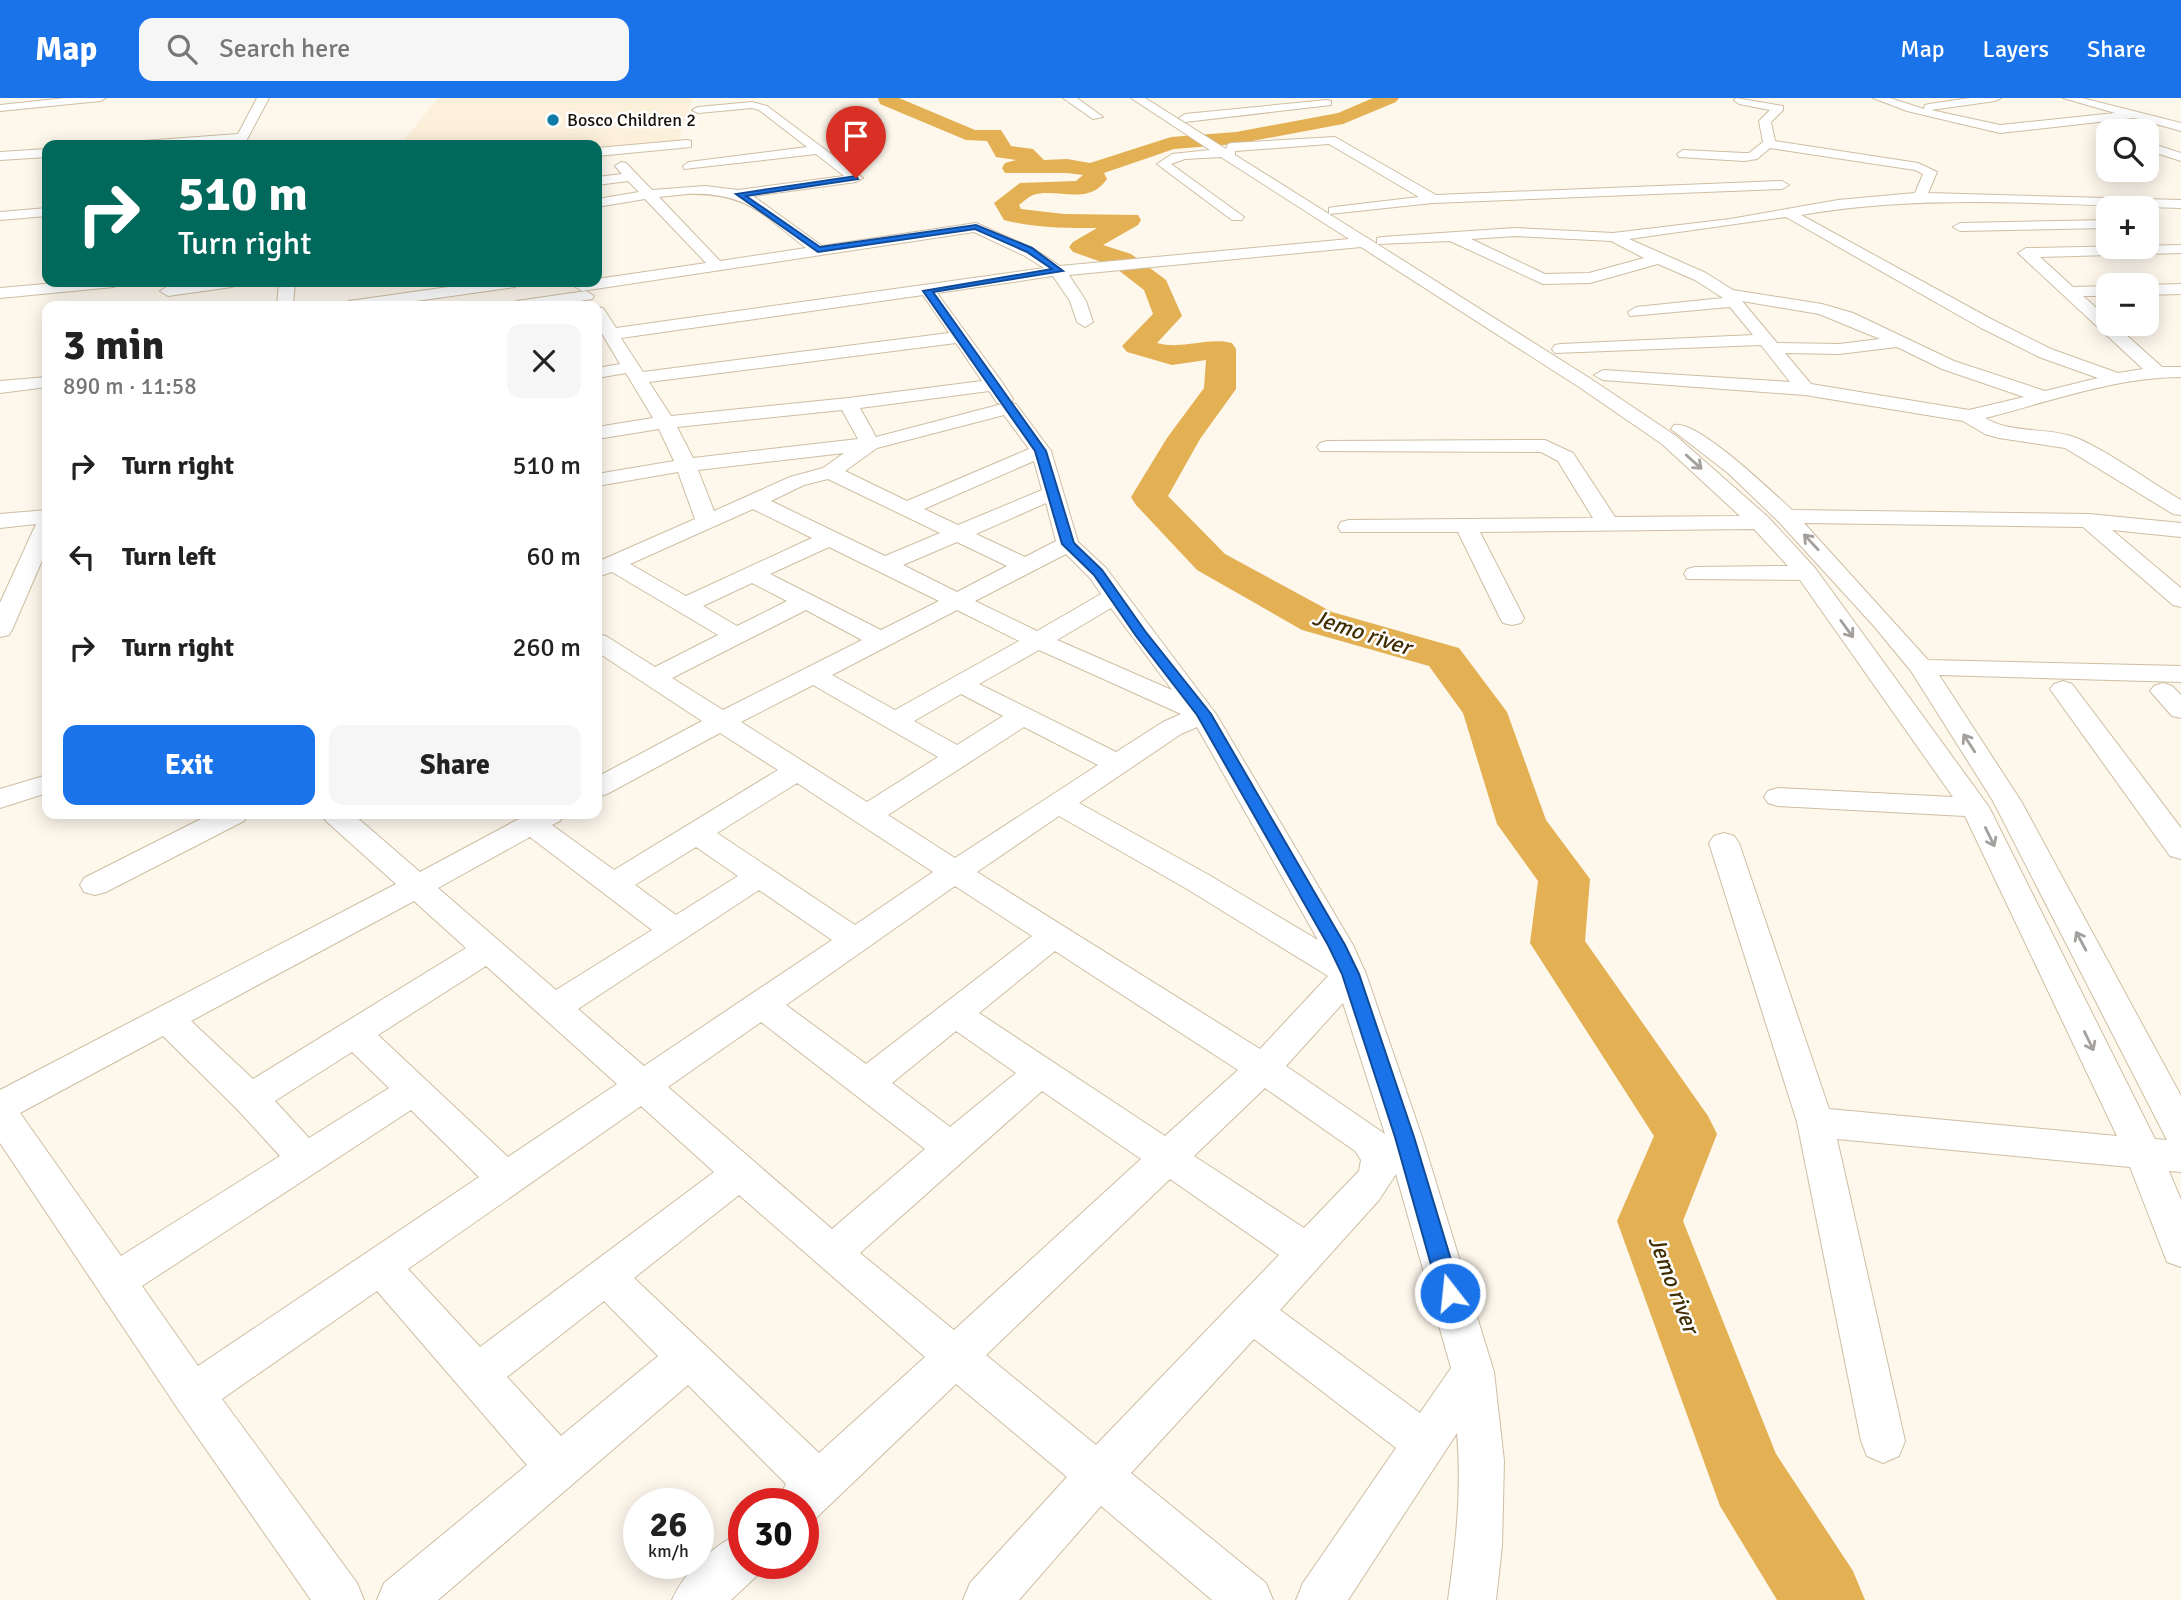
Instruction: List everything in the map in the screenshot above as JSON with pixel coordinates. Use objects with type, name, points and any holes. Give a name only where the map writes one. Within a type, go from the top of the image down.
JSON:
[{"type":"street","points":[[0,108],[100,98]]},
{"type":"street","points":[[241,140],[263,98]]},
{"type":"street","points":[[1069,98],[1097,117]]},
{"type":"street","points":[[1137,98],[1334,211],[1373,242]]},
{"type":"street","points":[[1153,98],[1218,143],[1495,317],[1670,440],[1760,522],[1807,573],[1975,807],[2144,1154],[2181,1250]]},
{"type":"street","points":[[1223,98],[1247,111]]},
{"type":"street","points":[[1185,118],[1327,103],[1320,98]]},
{"type":"street","points":[[1742,98],[1740,100],[1743,102],[1779,108],[1765,121],[1769,145]]},
{"type":"street","points":[[1878,98],[1911,109],[2000,129],[2133,115]]},
{"type":"street","points":[[1911,109],[1995,98]]},
{"type":"street","points":[[2069,98],[2181,127]]},
{"type":"street","points":[[602,151],[690,139],[759,106],[856,178],[739,194],[708,188],[602,202]]},
{"type":"street","points":[[2066,122],[2096,130]]},
{"type":"street","points":[[775,138],[801,136]]},
{"type":"street","points":[[690,139],[742,160],[771,182]]},
{"type":"street","points":[[690,139],[708,188]]},
{"type":"street","points":[[1237,217],[1163,164],[1168,159],[1218,143],[1331,140],[1433,199]]},
{"type":"street","points":[[1683,154],[1754,156],[1762,147],[1769,145],[1927,170],[1930,173],[1920,197]]},
{"type":"street","points":[[742,160],[817,150]]},
{"type":"street","points":[[2159,150],[2181,157]]},
{"type":"street","points":[[0,156],[42,153]]},
{"type":"street","points":[[2165,168],[2181,168]]},
{"type":"street","points":[[602,169],[629,170]]},
{"type":"street","points":[[602,179],[629,170]]},
{"type":"street","points":[[629,170],[649,196],[717,266]]},
{"type":"street","points":[[1334,211],[1433,199],[1782,185]]},
{"type":"street","points":[[1700,189],[1749,220]]},
{"type":"street","points":[[739,194],[818,250]]},
{"type":"street","points":[[707,522],[686,465],[665,422],[608,338],[1107,265],[1516,232],[1613,237],[1749,220],[1868,200],[1920,197],[2096,208]]},
{"type":"street","points":[[2159,208],[2181,204]]},
{"type":"street","points":[[0,216],[42,212]]},
{"type":"street","points":[[1788,212],[1870,261],[1998,330],[2045,353],[2117,379]]},
{"type":"street","points":[[1961,227],[2096,224]]},
{"type":"street","points":[[543,301],[717,266],[976,227],[1030,250],[1059,271],[1078,300],[1085,322]]},
{"type":"street","points":[[1451,236],[1532,276],[1550,280],[1590,278],[1661,258]]},
{"type":"street","points":[[1613,237],[1629,247],[1714,282],[1731,298],[1805,389]]},
{"type":"street","points":[[2157,372],[2026,253],[2181,249]]},
{"type":"street","points":[[0,293],[62,287]]},
{"type":"street","points":[[167,293],[202,287]]},
{"type":"street","points":[[437,300],[483,287]]},
{"type":"street","points":[[2159,290],[2181,289]]},
{"type":"street","points":[[928,291],[1041,451],[1068,544],[1098,573],[1203,714],[1337,945],[1350,974],[1392,1146],[1473,1372],[1482,1461],[1479,1546],[1472,1600]]},
{"type":"street","points":[[2067,292],[2096,291]]},
{"type":"street","points":[[1636,312],[1731,298],[1822,309],[1847,317],[1948,365],[2044,397]]},
{"type":"street","points":[[1495,317],[1561,349],[1603,375],[1735,469],[1786,516],[1882,620],[1921,667],[2007,801],[2181,1131]]},
{"type":"street","points":[[602,373],[633,373],[960,337]]},
{"type":"street","points":[[1561,349],[1769,344],[1839,349],[1900,342]]},
{"type":"street","points":[[1969,416],[2117,379],[2157,372],[2181,372]]},
{"type":"street","points":[[1603,375],[1805,389],[1969,416],[1992,430],[2007,434],[2031,435],[2071,443],[2181,509]]},
{"type":"street","points":[[0,387],[42,383]]},
{"type":"street","points":[[602,432],[665,422],[848,404],[995,385]]},
{"type":"street","points":[[848,404],[870,444]]},
{"type":"street","points":[[602,479],[686,465],[870,444],[1009,408]]},
{"type":"street","points":[[605,566],[797,481],[830,471],[870,444]]},
{"type":"street","points":[[1326,447],[1545,446],[1566,457],[1608,524]]},
{"type":"street","points":[[908,508],[1041,451]]},
{"type":"street","points":[[830,471],[1023,565]]},
{"type":"street","points":[[884,565],[957,531],[1054,492]]},
{"type":"street","points":[[754,501],[1037,640],[1203,714]]},
{"type":"street","points":[[1786,516],[2089,521],[2181,530]]},
{"type":"street","points":[[0,521],[42,517]]},
{"type":"street","points":[[2089,521],[2181,600]]},
{"type":"street","points":[[1349,527],[1760,522]]},
{"type":"street","points":[[1466,526],[1511,618]]},
{"type":"street","points":[[0,630],[42,535]]},
{"type":"street","points":[[686,605],[831,538]]},
{"type":"street","points":[[604,775],[814,675],[1068,544]]},
{"type":"street","points":[[605,566],[686,605],[737,636]]},
{"type":"street","points":[[1695,574],[1807,573]]},
{"type":"street","points":[[752,574],[882,640]]},
{"type":"street","points":[[895,722],[1114,597]]},
{"type":"street","points":[[652,678],[806,601]]},
{"type":"street","points":[[602,644],[719,722],[1263,1068],[1368,1140],[1392,1146]]},
{"type":"street","points":[[1921,667],[2175,692]]},
{"type":"street","points":[[814,675],[956,756]]},
{"type":"street","points":[[960,684],[1118,764]]},
{"type":"street","points":[[2063,689],[2181,849]]},
{"type":"street","points":[[193,1394],[1057,803],[1172,728],[1203,714]]},
{"type":"street","points":[[866,816],[956,756],[1023,716]]},
{"type":"street","points":[[612,885],[796,771]]},
{"type":"street","points":[[0,799],[42,786]]},
{"type":"street","points":[[1778,797],[1975,807]]},
{"type":"street","points":[[1057,803],[1198,881],[1350,974]]},
{"type":"street","points":[[2152,811],[2181,813]]},
{"type":"street","points":[[94,885],[224,819]]},
{"type":"street","points":[[353,819],[417,886],[832,1254],[1100,1474],[1248,1600]]},
{"type":"street","points":[[0,1107],[168,1020],[541,819],[612,885],[674,930]]},
{"type":"street","points":[[696,832],[758,877],[854,940]]},
{"type":"street","points":[[1724,843],[1815,1122],[1884,1441]]},
{"type":"street","points":[[555,1007],[758,877]]},
{"type":"street","points":[[866,1084],[1054,935]]},
{"type":"street","points":[[250,1099],[489,949]]},
{"type":"street","points":[[815,1488],[1263,1068],[1350,974]]},
{"type":"street","points":[[761,1004],[951,1148]]},
{"type":"street","points":[[954,1013],[1307,1252]]},
{"type":"street","points":[[168,1020],[250,1099],[306,1158]]},
{"type":"street","points":[[354,1034],[506,1179]]},
{"type":"street","points":[[832,1254],[1041,1072]]},
{"type":"street","points":[[115,1281],[413,1091]]},
{"type":"street","points":[[0,1114],[193,1394],[340,1600]]},
{"type":"street","points":[[1815,1122],[2181,1157]]},
{"type":"street","points":[[987,1600],[1381,1171],[1392,1146]]},
{"type":"street","points":[[478,1374],[740,1173]]},
{"type":"street","points":[[379,1265],[558,1466]]},
{"type":"street","points":[[605,1276],[688,1358],[804,1488]]},
{"type":"street","points":[[1251,1312],[1426,1444]]},
{"type":"street","points":[[401,1600],[688,1358]]},
{"type":"street","points":[[1320,1600],[1473,1372]]},
{"type":"street","points":[[695,1600],[728,1570]]},
{"type":"shaded area","name":"Bosco Children 2","points":[[438,98],[693,98],[678,142],[602,147],[602,140],[404,140]]},
{"type":"waterway","name":"Jemo river","points":[[888,98],[887,100],[973,136],[994,134],[1004,152],[1025,154],[1034,161],[1013,168],[1067,166],[1091,170]]},
{"type":"waterway","points":[[1091,170],[1171,143],[1236,138],[1343,118],[1389,98]]},
{"type":"waterway","name":"Jemo river","points":[[1091,170],[1096,179],[1080,188],[1028,188],[1006,203],[1013,215],[1064,221],[1129,220],[1082,247],[1122,260],[1156,286],[1168,316],[1137,346],[1172,356],[1221,349],[1220,389],[1184,438],[1149,497],[1211,562],[1317,621],[1444,657],[1485,712],[1522,824],[1564,879],[1557,943],[1686,1134],[1650,1221],[1747,1479],[1824,1600]]},
{"type":"place","name":"Bosco Children 2","points":[[553,120]]},
{"type":"route","points":[[856,178],[739,194],[818,250],[976,227],[1030,250],[1059,271],[928,291],[1041,451],[1068,544],[1098,573],[1203,714],[1337,945],[1350,974],[1404,1137],[1450,1293]]}]
